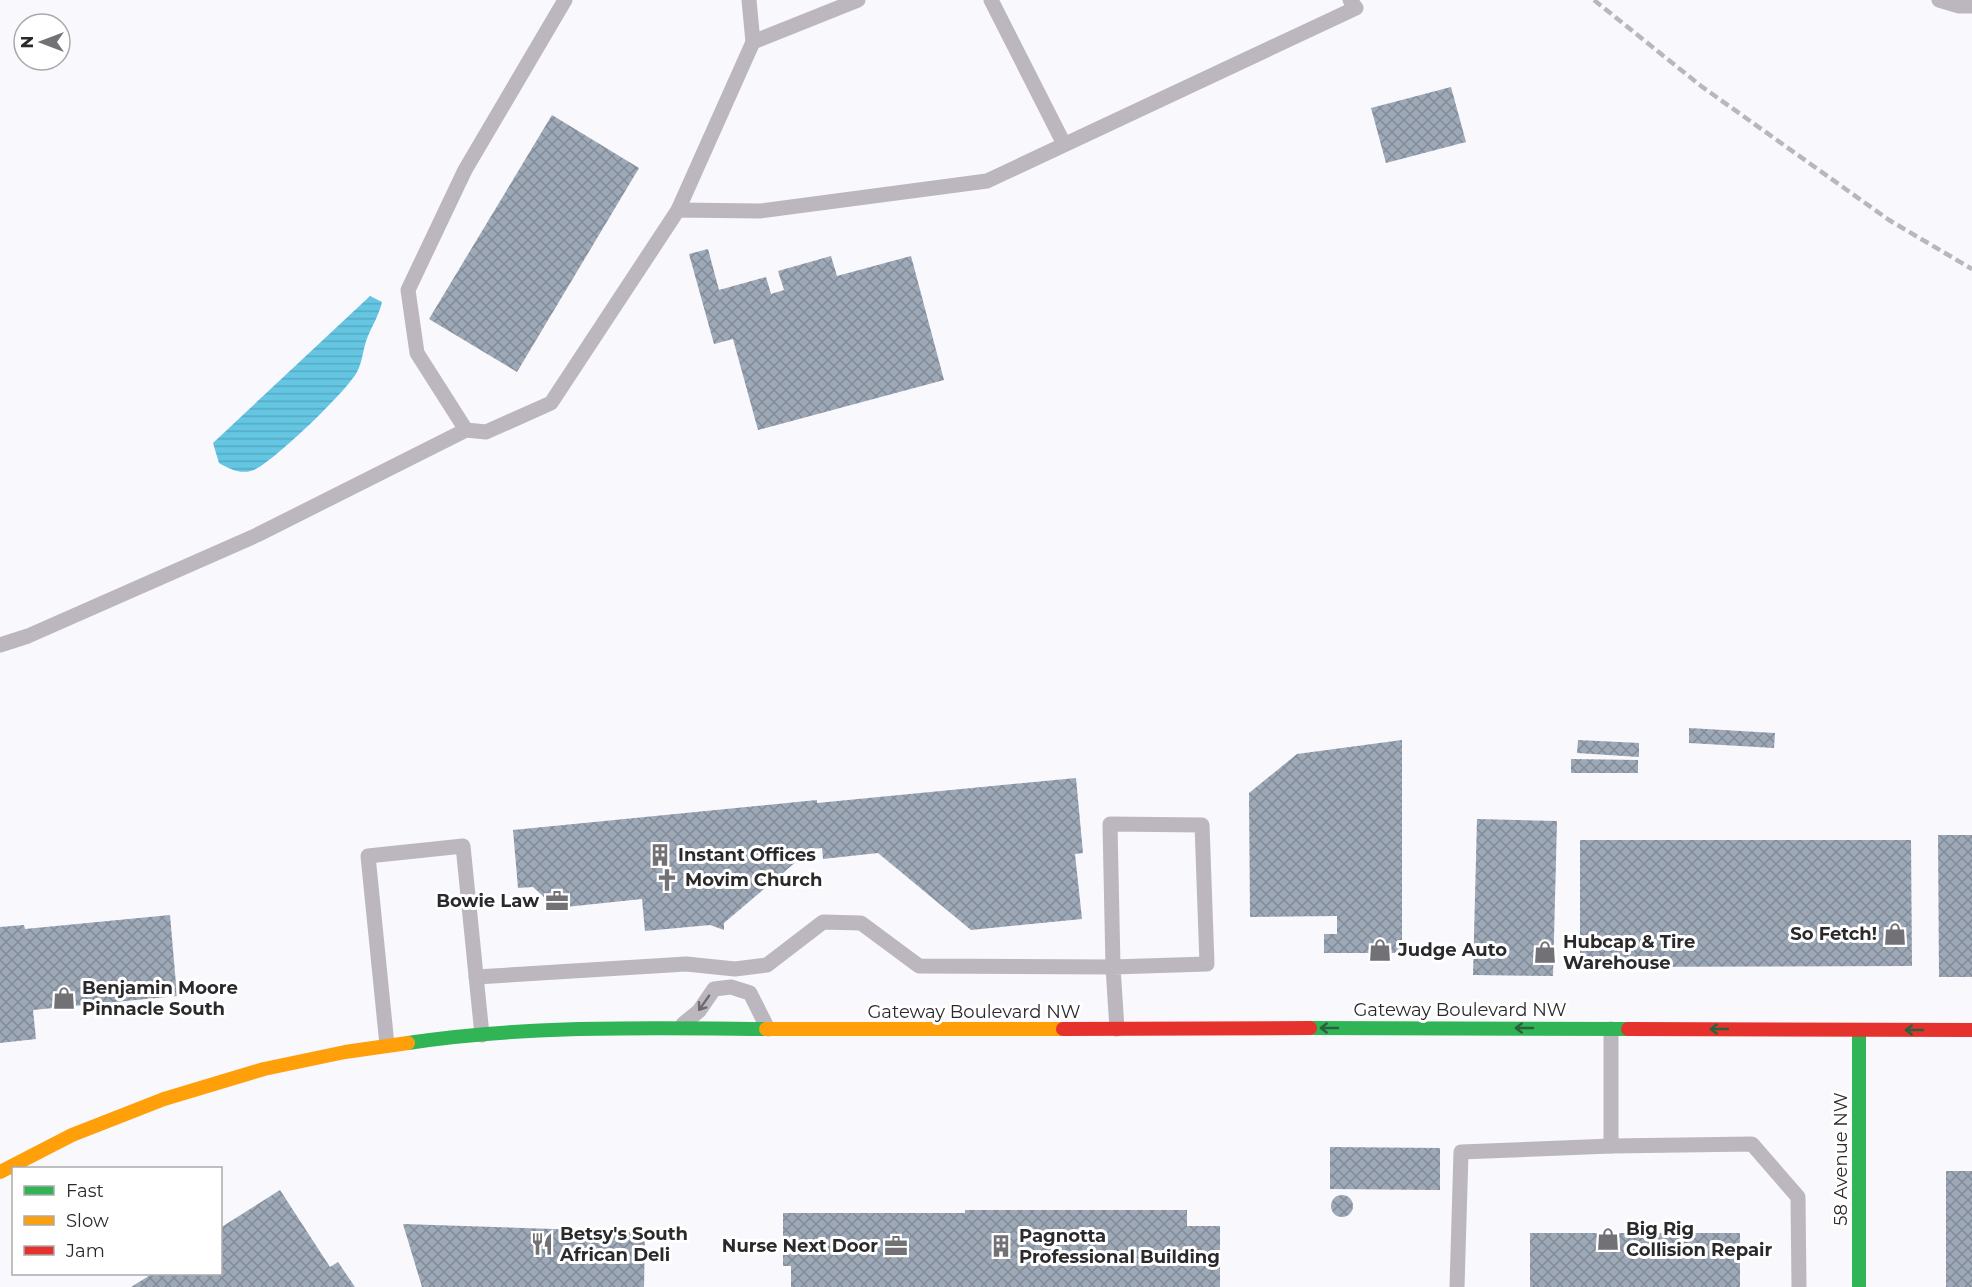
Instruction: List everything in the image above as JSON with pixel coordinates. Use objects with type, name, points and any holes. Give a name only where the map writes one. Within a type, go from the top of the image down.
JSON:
[{"type":"main road","name":"Gateway Boulevard NW","points":[[0,1172],[72,1135],[164,1099],[264,1069],[387,1045],[528,1031],[679,1028],[1972,1030]]},
{"type":"main road","name":"58 Avenue NW","points":[[1859,1030],[1859,1287]]},
{"type":"lane","points":[[466,430],[417,353],[408,290],[465,170],[565,0]]},
{"type":"lane","points":[[0,645],[28,636],[257,535],[466,430],[486,432],[550,403],[678,210],[753,42],[749,0]]},
{"type":"lane","points":[[753,42],[858,0]]},
{"type":"lane","points":[[991,0],[1064,144]]},
{"type":"lane","points":[[678,210],[760,211],[987,181],[1356,8],[1350,0]]},
{"type":"lane","points":[[1939,0],[1963,4]]},
{"type":"lane","points":[[476,977],[686,964],[735,969],[767,965],[823,922],[861,923],[919,966],[1113,967],[1207,964],[1202,825],[1110,824],[1113,967],[1117,1029]]},
{"type":"lane","points":[[387,1045],[369,856],[463,846],[482,1035]]},
{"type":"lane","points":[[731,987],[735,969]]},
{"type":"lane","points":[[679,1028],[699,1011],[714,989],[731,987],[750,993],[768,1029]]},
{"type":"lane","points":[[1611,1029],[1611,1146]]},
{"type":"lane","points":[[1457,1287],[1461,1152],[1611,1146],[1752,1144],[1798,1197],[1799,1287]]},
{"type":"water","points":[[370,296],[382,302],[381,307],[366,340],[357,372],[339,394],[277,454],[254,470],[240,472],[219,463],[213,443]]},
{"type":"building","points":[[1451,87],[1466,142],[1386,163],[1371,108]]},
{"type":"building","points":[[552,115],[639,168],[517,372],[429,319]]},
{"type":"building","points":[[708,249],[719,290],[766,277],[771,294],[784,290],[778,271],[831,256],[837,276],[911,256],[944,380],[758,430],[733,339],[714,344],[689,254]]},
{"type":"building","points":[[1689,728],[1775,733],[1774,748],[1689,743]]},
{"type":"building","points":[[1402,740],[1402,953],[1324,953],[1324,934],[1337,934],[1337,916],[1250,917],[1249,793],[1297,754]]},
{"type":"building","points":[[1578,740],[1639,743],[1639,757],[1577,753]]},
{"type":"building","points":[[1571,759],[1638,760],[1638,773],[1571,773]]},
{"type":"building","name":"Instant Offices","points":[[1076,778],[1083,853],[1075,854],[1082,919],[971,930],[878,853],[823,859],[822,848],[811,849],[724,923],[724,930],[710,925],[645,931],[642,899],[556,908],[533,887],[518,888],[513,830],[817,800],[817,803]]},
{"type":"building","points":[[1477,819],[1557,821],[1553,976],[1473,975]]},
{"type":"building","points":[[1938,835],[1972,835],[1972,977],[1939,977]]},
{"type":"building","points":[[1580,840],[1911,840],[1912,966],[1580,967]]},
{"type":"building","points":[[170,915],[177,996],[33,1010],[36,1039],[0,1043],[0,927],[24,925],[25,929]]},
{"type":"building","points":[[1330,1147],[1440,1148],[1440,1190],[1330,1189]]},
{"type":"building","points":[[1946,1171],[1972,1171],[1972,1287],[1946,1287]]},
{"type":"building","points":[[280,1190],[330,1267],[338,1262],[355,1287],[131,1287],[150,1275],[222,1275],[222,1227]]},
{"type":"building","points":[[1342,1195],[1350,1198],[1353,1206],[1350,1214],[1342,1217],[1334,1214],[1331,1206],[1334,1198]]},
{"type":"building","name":"Pagnotta Professional Building","points":[[965,1210],[1187,1210],[1187,1226],[1220,1226],[1220,1287],[791,1287],[791,1266],[783,1266],[783,1213],[965,1213]]},
{"type":"building","points":[[403,1224],[645,1232],[644,1287],[422,1287]]},
{"type":"building","points":[[1530,1233],[1740,1233],[1740,1287],[1530,1287]]},
{"type":"railway","points":[[1594,0],[1701,86],[1889,220],[1972,269]]},
{"type":"traffic: fast","points":[[1310,1028],[1628,1029]]},
{"type":"traffic: fast","points":[[408,1043],[542,1030],[766,1029]]},
{"type":"traffic: fast","points":[[1859,1030],[1859,1287]]},
{"type":"traffic: slow","points":[[766,1029],[1063,1029]]},
{"type":"traffic: slow","points":[[0,1172],[72,1135],[164,1099],[264,1069],[345,1052],[408,1043]]},
{"type":"traffic: jam","points":[[1063,1029],[1310,1028]]},
{"type":"traffic: jam","points":[[1628,1029],[1972,1030]]},
{"type":"place","name":"Instant Offices","points":[[660,855]]},
{"type":"place","name":"Movim Church","points":[[667,880]]},
{"type":"place","name":"Bowie Law","points":[[557,901]]},
{"type":"place","name":"So Fetch!","points":[[1895,934]]},
{"type":"place","name":"Judge Auto","points":[[1380,950]]},
{"type":"place","name":"Hubcap & Tire Warehouse","points":[[1545,952]]},
{"type":"place","name":"Benjamin Moore Pinnacle South","points":[[64,998]]},
{"type":"place","name":"Big Rig Collision Repair","points":[[1608,1239]]},
{"type":"place","name":"Betsy's South African Deli","points":[[542,1244]]},
{"type":"place","name":"Nurse Next Door","points":[[896,1246]]},
{"type":"place","name":"Pagnotta Professional Building","points":[[1001,1246]]}]
